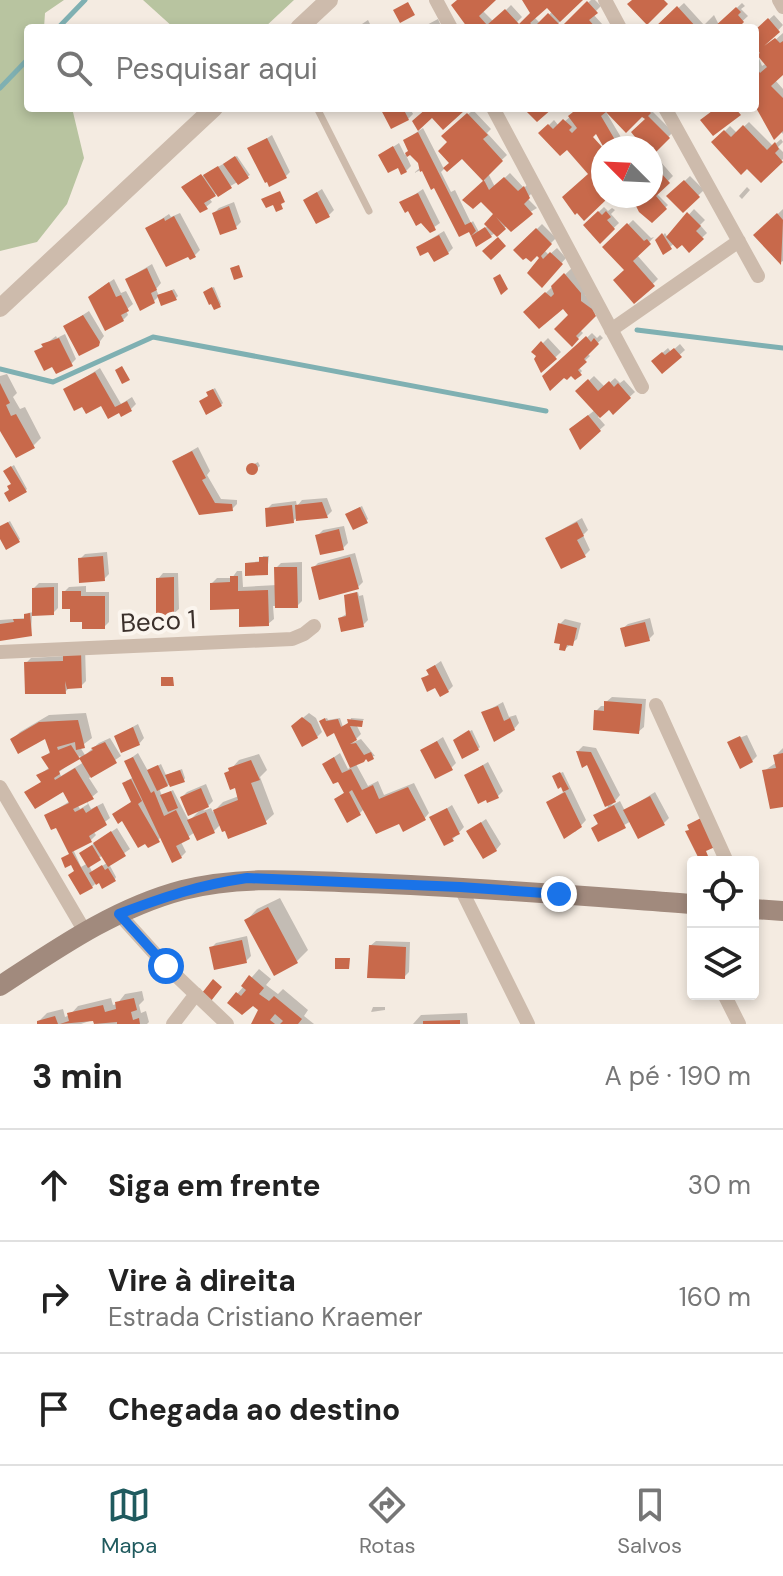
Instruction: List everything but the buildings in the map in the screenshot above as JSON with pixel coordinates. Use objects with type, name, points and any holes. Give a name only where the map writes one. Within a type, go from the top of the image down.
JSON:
[{"type":"main road","points":[[0,986],[84,930],[119,914],[179,891],[247,878],[460,887],[687,904]]},
{"type":"main road","points":[[759,909],[783,911]]},
{"type":"street","points":[[303,24],[329,0]]},
{"type":"street","points":[[436,0],[449,24]]},
{"type":"street","points":[[605,0],[618,24]]},
{"type":"street","points":[[779,0],[783,7]]},
{"type":"street","points":[[0,308],[210,112]]},
{"type":"street","points":[[495,112],[642,387]]},
{"type":"street","points":[[667,112],[758,276]]},
{"type":"street","points":[[611,330],[739,241]]},
{"type":"street","name":"Beco 1","points":[[0,652],[292,639],[314,626]]},
{"type":"street","points":[[656,705],[724,856]]},
{"type":"street","points":[[0,787],[84,930]]},
{"type":"street","points":[[460,887],[528,1024]]},
{"type":"street","points":[[119,914],[166,966],[227,1024]]},
{"type":"street","points":[[173,1024],[196,994]]},
{"type":"street","points":[[727,1000],[739,1024]]},
{"type":"lane","points":[[319,112],[369,211]]},
{"type":"green space","points":[[0,0],[64,0],[45,13],[44,24],[24,24],[24,112],[73,112],[84,158],[67,204],[37,242],[0,251]]},
{"type":"green space","points":[[143,0],[294,0],[268,24],[170,24]]},
{"type":"waterway","points":[[62,24],[85,0]]},
{"type":"waterway","points":[[0,88],[24,63]]},
{"type":"waterway","points":[[637,330],[783,348]]},
{"type":"waterway","points":[[0,369],[53,382],[153,337],[546,411]]},
{"type":"route","points":[[166,966],[119,914],[179,891],[213,883],[247,878],[559,894]]}]
